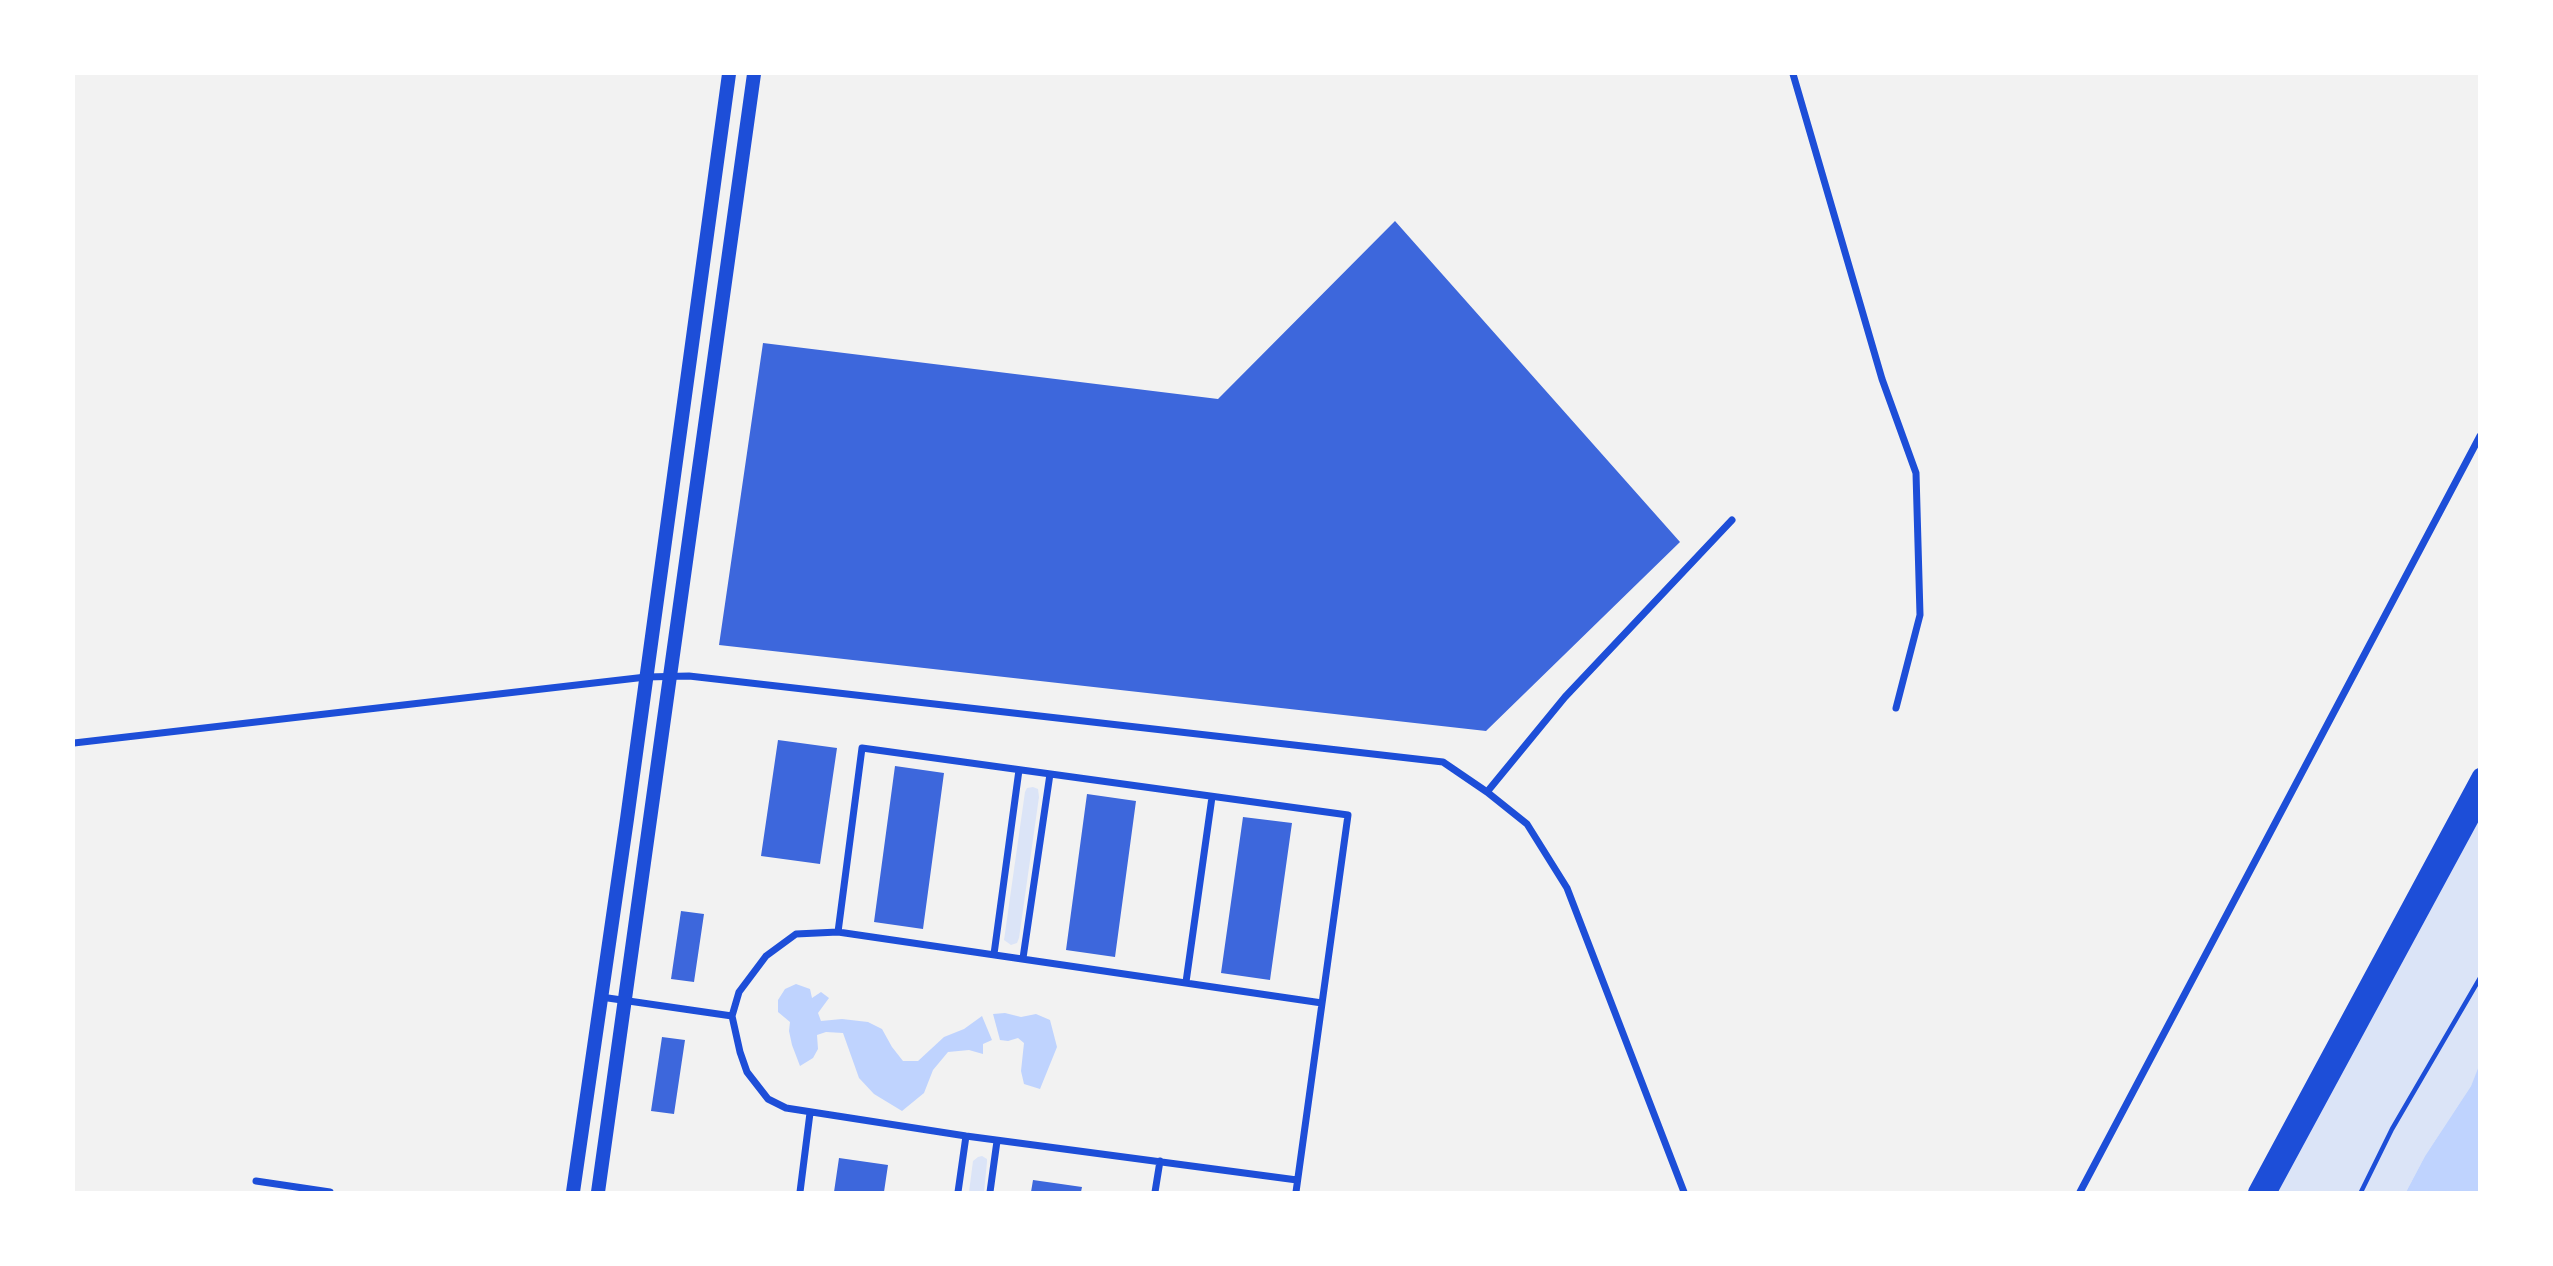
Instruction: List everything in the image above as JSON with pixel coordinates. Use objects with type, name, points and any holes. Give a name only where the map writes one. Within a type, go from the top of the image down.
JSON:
[{"type":"main road","points":[[573,1192],[729,74]]},
{"type":"main road","points":[[598,1192],[754,74]]},
{"type":"main road","points":[[2256,1192],[2480,776]]},
{"type":"main road","points":[[2269,1192],[2480,802]]},
{"type":"street","points":[[1793,74],[1882,379],[1916,473],[1920,615],[1896,708]]},
{"type":"street","points":[[2080,1192],[2480,436]]},
{"type":"street","points":[[1487,792],[1564,697],[1732,520]]},
{"type":"street","points":[[74,743],[646,677],[689,676],[1443,762],[1527,824],[1567,888],[1684,1192]]},
{"type":"street","points":[[838,932],[862,748],[1348,815],[1296,1192]]},
{"type":"street","points":[[994,954],[1019,770]]},
{"type":"street","points":[[1023,958],[1050,774]]},
{"type":"street","points":[[1186,982],[1212,797]]},
{"type":"street","points":[[1297,1180],[997,1141],[786,1108],[768,1099],[747,1072],[736,1040],[732,1016],[739,992],[766,956],[796,934],[838,932],[1322,1003]]},
{"type":"street","points":[[601,997],[732,1016]]},
{"type":"street","points":[[800,1192],[810,1113]]},
{"type":"street","points":[[958,1192],[966,1136]]},
{"type":"street","points":[[990,1192],[997,1141]]},
{"type":"street","points":[[1155,1192],[1160,1161]]},
{"type":"street","points":[[256,1181],[330,1192]]},
{"type":"path","points":[[2361,1192],[2392,1129],[2480,978]]},
{"type":"shaded area","points":[[1027,788],[1038,789],[1039,797],[1019,938],[1017,943],[1011,945],[1004,940],[1025,792]]},
{"type":"shaded area","points":[[2479,801],[2480,1066],[2471,1086],[2425,1156],[2406,1192],[2270,1192]]},
{"type":"shaded area","points":[[982,1156],[987,1159],[984,1192],[969,1192],[973,1161]]},
{"type":"water","points":[[796,984],[810,989],[812,998],[821,992],[829,998],[818,1013],[821,1021],[842,1019],[868,1022],[882,1029],[903,1061],[918,1061],[944,1037],[964,1029],[982,1016],[992,1040],[983,1044],[983,1054],[969,1050],[948,1052],[933,1070],[924,1093],[902,1111],[874,1094],[859,1078],[843,1033],[826,1032],[817,1035],[818,1049],[813,1058],[800,1066],[792,1045],[790,1022],[778,1012],[778,1000],[785,989]]},
{"type":"water","points":[[1005,1013],[1021,1017],[1036,1014],[1050,1020],[1057,1047],[1040,1089],[1024,1084],[1021,1071],[1024,1043],[1018,1038],[1000,1040],[993,1014]]},
{"type":"water","points":[[2479,1066],[2479,1192],[2406,1192],[2425,1156],[2471,1086]]},
{"type":"building","points":[[1395,221],[1680,542],[1486,731],[719,645],[763,343],[1218,399]]},
{"type":"building","points":[[778,740],[837,748],[820,864],[761,856]]},
{"type":"building","points":[[895,766],[944,773],[923,929],[874,922]]},
{"type":"building","points":[[1087,794],[1136,801],[1115,957],[1066,950]]},
{"type":"building","points":[[1243,817],[1292,823],[1270,980],[1221,973]]},
{"type":"building","points":[[681,911],[704,914],[694,982],[671,979]]},
{"type":"building","points":[[662,1037],[685,1040],[674,1114],[651,1111]]},
{"type":"building","points":[[839,1158],[888,1165],[884,1192],[834,1192]]},
{"type":"building","points":[[1033,1180],[1082,1187],[1081,1192],[1031,1192]]}]
